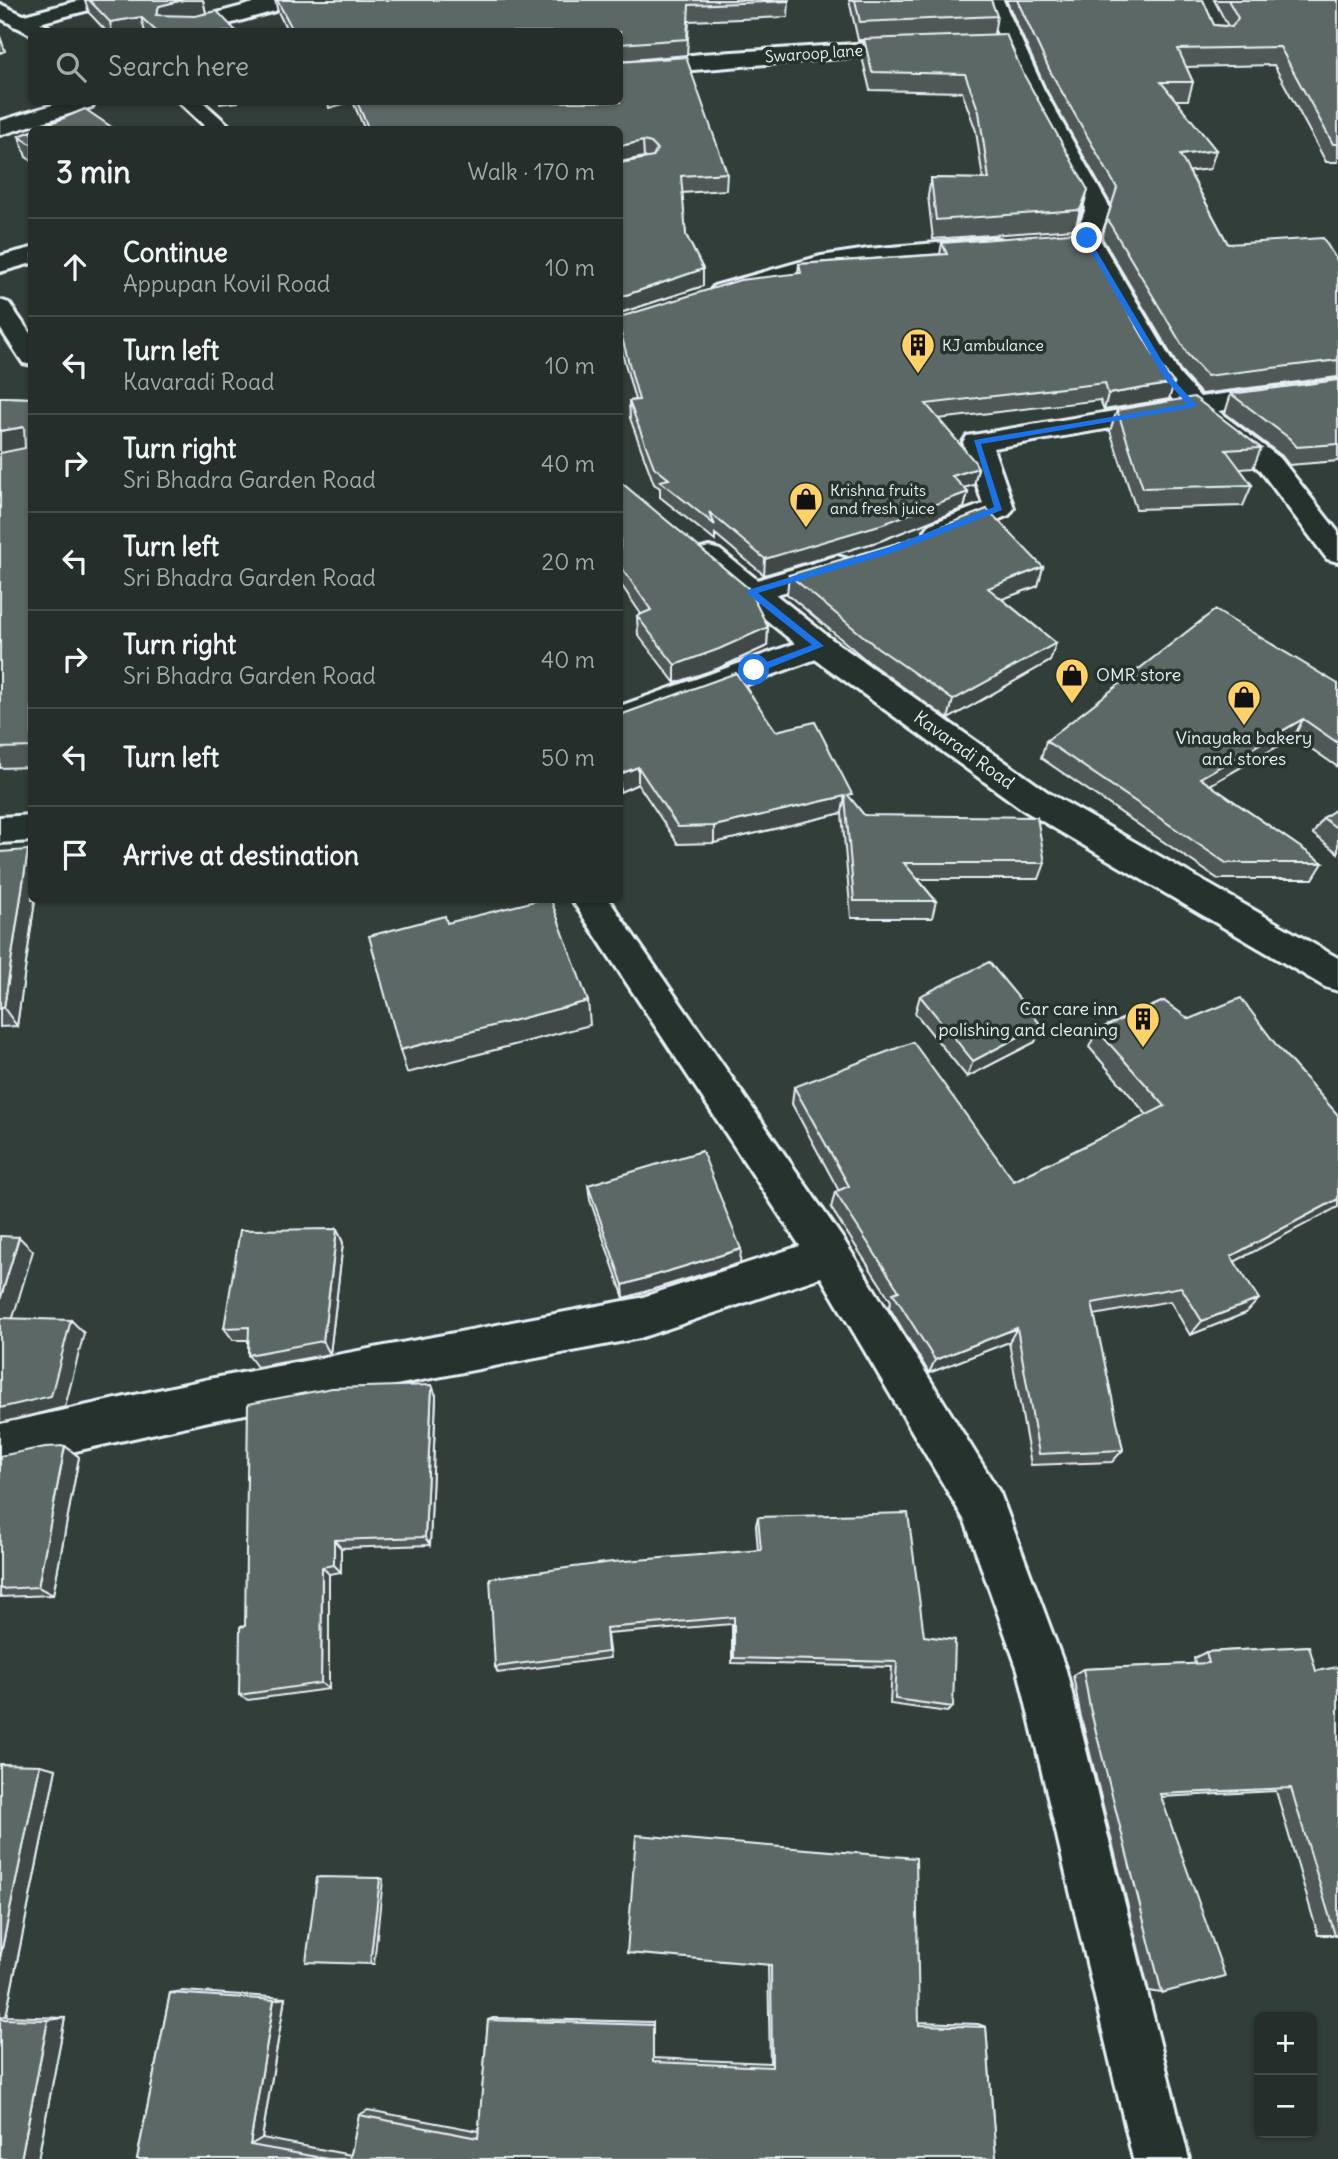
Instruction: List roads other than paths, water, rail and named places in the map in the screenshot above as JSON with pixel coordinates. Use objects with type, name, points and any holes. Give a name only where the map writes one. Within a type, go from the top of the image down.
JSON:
[{"type":"street","points":[[20,22],[104,0]]},
{"type":"street","points":[[188,28],[268,7],[279,0]]},
{"type":"street","points":[[993,0],[1033,90],[1098,208],[1075,239],[1169,379],[1193,406],[1270,464],[1338,552]]},
{"type":"street","points":[[0,10],[33,28]]},
{"type":"street","points":[[984,43],[1010,42]]},
{"type":"street","name":"Swaroop lane","points":[[623,71],[778,55],[933,46]]},
{"type":"street","points":[[0,128],[74,105]]},
{"type":"street","points":[[194,105],[218,126]]},
{"type":"street","points":[[698,300],[757,280],[821,264],[868,256],[1015,244]]},
{"type":"street","points":[[0,264],[28,256]]},
{"type":"street","points":[[0,308],[28,351]]},
{"type":"street","points":[[916,540],[999,508],[977,442],[1193,406],[1338,387]]},
{"type":"street","name":"Kavaradi Road","points":[[690,541],[820,646],[1037,802],[1338,976]]},
{"type":"street","points":[[751,592],[866,557]]},
{"type":"street","points":[[623,717],[820,646]]},
{"type":"street","points":[[0,830],[28,828]]},
{"type":"street","points":[[592,903],[830,1255],[984,1509],[1042,1670],[1161,2159]]},
{"type":"street","points":[[0,1446],[209,1400],[640,1318],[830,1255]]},
{"type":"place","name":"KJ ambulance","points":[[918,375]]},
{"type":"place","name":"Krishna fruits and fresh juice","points":[[806,529]]},
{"type":"place","name":"OMR store","points":[[1072,705]]},
{"type":"place","name":"Vinayaka bakery and stores","points":[[1244,727]]},
{"type":"place","name":"Car care inn polishing and cleaning","points":[[1143,1049]]}]
